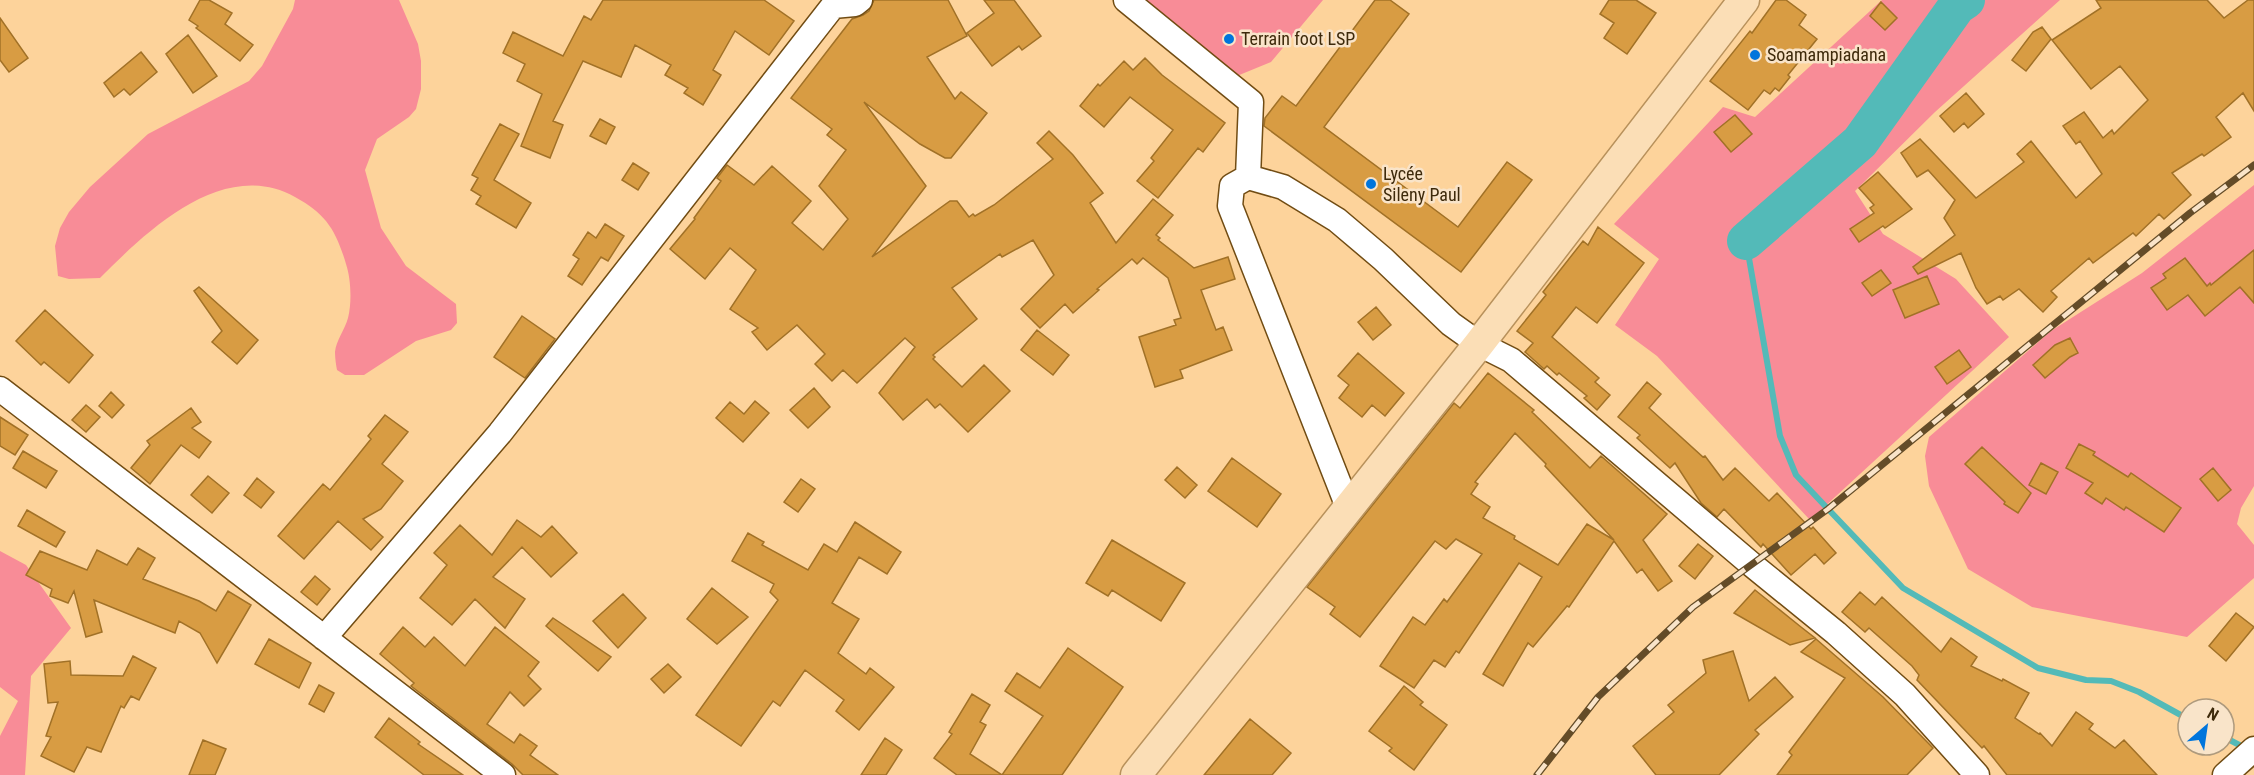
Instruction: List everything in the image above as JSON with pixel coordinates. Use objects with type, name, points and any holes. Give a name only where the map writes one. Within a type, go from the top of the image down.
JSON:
[{"type":"main road","points":[[1136,775],[1479,344],[1741,1]]},
{"type":"street","points":[[324,638],[500,433],[833,6],[855,4],[860,0]]},
{"type":"street","points":[[1126,0],[1251,102],[1248,177]]},
{"type":"street","points":[[1348,507],[1230,206],[1232,186],[1248,177],[1283,187],[1337,220],[1383,259],[1451,324],[1479,344],[1511,360],[1751,564],[1836,633],[1905,695],[1977,775]]},
{"type":"street","points":[[0,389],[503,775]]},
{"type":"street","points":[[2225,775],[2254,749]]},
{"type":"shaded area","points":[[295,0],[399,0],[418,44],[421,61],[421,89],[416,109],[409,117],[377,139],[365,170],[381,228],[406,266],[456,304],[457,323],[451,330],[416,341],[364,375],[345,375],[337,370],[335,352],[348,318],[350,291],[346,264],[334,232],[306,203],[268,187],[241,186],[214,193],[188,205],[163,221],[140,240],[100,278],[69,279],[58,276],[55,246],[60,228],[69,212],[90,187],[148,134],[249,81],[262,66],[293,9]]},
{"type":"shaded area","name":"Terrain foot LSP","points":[[1147,0],[1323,0],[1271,62],[1232,78],[1152,21]]},
{"type":"shaded area","points":[[1882,0],[2060,0],[1935,112],[1855,191],[1883,234],[1956,279],[2009,337],[1810,520],[1657,356],[1615,325],[1659,259],[1614,224],[1723,107],[1755,117]]},
{"type":"shaded area","points":[[2254,185],[2254,486],[2241,508],[2237,524],[2254,545],[2254,578],[2187,637],[2032,607],[1968,569],[1929,486],[1925,456],[1929,437],[2051,331],[2142,273]]},
{"type":"shaded area","points":[[0,551],[26,565],[71,628],[31,676],[25,775],[0,775],[0,736],[18,701],[0,687]]},
{"type":"building","points":[[200,0],[209,0],[232,13],[225,24],[253,45],[240,61],[196,28],[198,26],[189,20]]},
{"type":"building","points":[[603,0],[764,0],[794,21],[769,55],[735,31],[713,70],[721,75],[703,105],[684,93],[688,88],[665,75],[671,65],[635,45],[621,77],[583,61],[553,121],[563,125],[550,158],[521,146],[542,94],[517,81],[525,64],[503,53],[513,32],[563,56],[584,16],[591,20]]},
{"type":"building","points":[[874,0],[948,0],[967,36],[927,57],[955,99],[961,92],[987,113],[951,158],[945,158],[920,144],[864,102],[926,186],[872,257],[950,201],[957,201],[969,217],[994,205],[1053,159],[1037,143],[1049,131],[1073,155],[1103,193],[1090,203],[1116,243],[1153,199],[1173,215],[1156,235],[1160,238],[1158,240],[1194,268],[1228,257],[1235,279],[1201,290],[1216,330],[1223,327],[1232,350],[1180,370],[1183,378],[1155,387],[1139,337],[1176,325],[1174,320],[1181,318],[1168,278],[1143,258],[1137,264],[1132,259],[1073,313],[1065,304],[1040,328],[1021,309],[1054,275],[1033,240],[1002,257],[1000,254],[952,288],[977,319],[933,355],[935,357],[933,359],[962,387],[984,365],[1010,391],[968,432],[940,404],[935,408],[927,399],[903,420],[879,393],[915,347],[905,338],[857,383],[843,370],[832,381],[815,364],[825,354],[797,325],[767,350],[752,332],[758,328],[730,309],[756,270],[730,248],[705,279],[670,249],[695,219],[721,181],[717,178],[727,165],[754,185],[772,166],[811,201],[792,223],[823,250],[848,219],[819,186],[846,150],[827,135],[832,129],[791,98],[852,19],[869,11]]},
{"type":"building","points":[[984,0],[1014,0],[1041,36],[1022,50],[1019,46],[992,66],[967,33],[994,13]]},
{"type":"building","points":[[1375,0],[1390,0],[1409,14],[1324,127],[1458,227],[1507,162],[1532,180],[1461,272],[1264,126],[1265,118],[1282,96],[1296,106]]},
{"type":"building","points":[[1609,0],[1636,0],[1656,13],[1627,54],[1604,38],[1614,23],[1600,14]]},
{"type":"building","points":[[1776,0],[1786,0],[1806,15],[1799,25],[1817,39],[1788,75],[1790,77],[1779,91],[1775,88],[1770,94],[1764,90],[1748,110],[1710,81],[1750,31],[1752,33]]},
{"type":"building","points":[[2096,0],[2207,0],[2224,18],[2248,0],[2254,0],[2254,111],[2243,93],[2216,117],[2231,137],[2204,156],[2202,154],[2172,173],[2191,195],[2164,219],[2159,214],[2136,236],[2133,233],[2093,263],[2089,258],[2051,291],[2057,297],[2043,312],[2019,289],[2003,300],[2000,296],[1987,304],[1976,288],[1961,253],[1918,274],[1913,267],[1955,235],[1944,218],[1955,200],[1928,170],[1917,177],[1901,153],[1920,139],[1976,198],[2024,162],[2017,154],[2031,141],[2076,198],[2102,174],[2080,141],[2076,144],[2063,126],[2084,112],[2103,138],[2112,130],[2114,134],[2148,100],[2120,66],[2091,89],[2052,40],[2101,8]]},
{"type":"building","points":[[1881,2],[1897,18],[1885,30],[1870,16]]},
{"type":"building","points":[[0,18],[28,58],[9,72],[0,60]]},
{"type":"building","points":[[2042,27],[2051,39],[2026,71],[2012,60],[2033,32]]},
{"type":"building","points":[[188,35],[217,76],[193,93],[166,54]]},
{"type":"building","points":[[141,52],[157,72],[130,95],[124,89],[114,97],[104,83]]},
{"type":"building","points":[[1145,58],[1162,75],[1225,123],[1203,152],[1198,148],[1158,198],[1137,181],[1154,161],[1151,158],[1173,130],[1130,97],[1104,127],[1080,106],[1098,84],[1100,86],[1124,61],[1133,70]]},
{"type":"building","points":[[1966,93],[1984,114],[1968,128],[1964,123],[1954,132],[1940,116]]},
{"type":"building","points":[[1735,115],[1752,134],[1731,152],[1714,132]]},
{"type":"building","points":[[600,119],[615,127],[606,144],[590,136]]},
{"type":"building","points":[[500,124],[519,134],[494,180],[531,203],[516,228],[476,204],[481,196],[471,190],[478,178],[472,175]]},
{"type":"building","points":[[633,163],[649,173],[638,190],[622,180]]},
{"type":"building","points":[[1878,172],[1912,209],[1885,228],[1883,226],[1859,242],[1850,229],[1874,213],[1870,208],[1874,205],[1859,188]]},
{"type":"building","points":[[605,224],[624,236],[608,261],[601,257],[582,285],[568,276],[579,259],[573,255],[588,232],[596,238]]},
{"type":"building","points":[[1598,227],[1644,263],[1597,323],[1576,307],[1552,337],[1599,378],[1595,382],[1610,395],[1597,410],[1584,398],[1587,396],[1559,373],[1557,375],[1547,366],[1544,369],[1525,352],[1533,343],[1517,331],[1546,295],[1543,292],[1583,241],[1588,245]]},
{"type":"building","points":[[2254,250],[2254,303],[2240,287],[2205,316],[2188,295],[2167,310],[2151,288],[2166,278],[2163,274],[2185,258],[2207,286],[2210,283],[2211,285]]},
{"type":"building","points":[[1881,270],[1891,283],[1872,296],[1862,283]]},
{"type":"building","points":[[1927,276],[1939,304],[1905,318],[1893,290]]},
{"type":"building","points":[[199,287],[258,340],[237,364],[212,342],[222,331],[194,291]]},
{"type":"building","points":[[1376,307],[1391,325],[1373,340],[1358,322]]},
{"type":"building","points":[[45,310],[93,355],[69,383],[44,362],[41,365],[16,341]]},
{"type":"building","points":[[522,316],[555,339],[525,378],[494,357]]},
{"type":"building","points":[[1037,330],[1069,355],[1053,375],[1021,350]]},
{"type":"building","points":[[2070,338],[2078,353],[2045,378],[2033,365],[2055,345]]},
{"type":"building","points":[[1959,350],[1971,367],[1947,384],[1935,367]]},
{"type":"building","points":[[1358,353],[1404,393],[1385,416],[1372,405],[1362,417],[1339,398],[1349,385],[1338,376]]},
{"type":"building","points":[[1488,373],[1534,410],[1532,412],[1590,468],[1601,456],[1667,514],[1643,540],[1672,581],[1658,591],[1642,569],[1637,573],[1614,541],[1569,607],[1567,606],[1533,647],[1528,643],[1503,686],[1483,674],[1542,577],[1519,563],[1459,653],[1456,651],[1445,667],[1434,660],[1414,688],[1380,666],[1413,617],[1425,625],[1444,599],[1447,602],[1482,554],[1456,539],[1446,549],[1435,541],[1360,637],[1330,614],[1335,607],[1307,587],[1454,403],[1460,408]],"holes":[[[1515,433],[1546,464],[1545,466],[1614,540],[1587,524],[1558,565],[1483,518],[1490,507],[1471,494],[1478,484],[1475,482]]]},
{"type":"building","points":[[1647,382],[1661,394],[1649,408],[1703,457],[1705,456],[1723,480],[1735,468],[1769,501],[1777,493],[1811,529],[1813,527],[1836,553],[1824,564],[1815,554],[1791,575],[1763,544],[1761,547],[1724,509],[1717,517],[1701,503],[1675,463],[1670,468],[1637,438],[1640,435],[1618,417]]},
{"type":"building","points":[[814,388],[830,407],[808,428],[790,410]]},
{"type":"building","points":[[111,392],[124,405],[112,418],[99,406]]},
{"type":"building","points":[[755,401],[769,413],[743,442],[716,418],[730,402],[744,414]]},
{"type":"building","points":[[86,405],[100,417],[86,432],[72,420]]},
{"type":"building","points":[[191,408],[201,422],[192,428],[211,442],[199,458],[181,445],[150,484],[131,468],[150,445],[147,441]]},
{"type":"building","points":[[385,415],[408,432],[382,464],[403,481],[381,509],[363,519],[383,537],[371,550],[338,521],[304,559],[278,536],[323,484],[330,490],[371,439],[368,436]]},
{"type":"building","points":[[0,417],[28,435],[15,455],[0,446]]},
{"type":"building","points":[[2079,444],[2095,452],[2093,455],[2128,477],[2131,473],[2181,508],[2164,532],[2126,507],[2124,510],[2106,498],[2102,504],[2085,493],[2093,483],[2066,468]]},
{"type":"building","points":[[1982,447],[2031,493],[2018,513],[2004,504],[2005,502],[1965,464]]},
{"type":"building","points":[[23,451],[57,471],[46,488],[13,468]]},
{"type":"building","points":[[1232,458],[1281,494],[1257,527],[1208,491]]},
{"type":"building","points":[[2041,463],[2058,472],[2046,494],[2029,485]]},
{"type":"building","points":[[1177,467],[1197,485],[1185,498],[1165,480]]},
{"type":"building","points":[[2213,468],[2231,490],[2218,501],[2200,479]]},
{"type":"building","points":[[208,476],[229,493],[212,513],[191,495]]},
{"type":"building","points":[[257,478],[274,492],[261,508],[244,495]]},
{"type":"building","points":[[801,479],[815,489],[798,512],[784,502]]},
{"type":"building","points":[[27,510],[65,532],[56,547],[18,526]]},
{"type":"building","points":[[517,520],[541,537],[552,526],[577,553],[551,577],[522,547],[493,577],[525,599],[505,628],[475,599],[452,625],[420,598],[447,565],[434,553],[460,525],[492,555]]},
{"type":"building","points":[[855,522],[901,552],[887,574],[859,557],[832,603],[859,619],[838,653],[866,674],[870,668],[894,687],[859,730],[836,711],[844,700],[805,670],[780,706],[773,701],[741,746],[696,715],[778,600],[770,592],[774,584],[732,561],[748,533],[764,542],[762,545],[808,570],[824,544],[837,552]]},
{"type":"building","points":[[1112,540],[1185,583],[1161,621],[1112,590],[1108,596],[1086,583]]},
{"type":"building","points":[[1698,544],[1713,556],[1695,579],[1679,566]]},
{"type":"building","points":[[138,548],[155,558],[143,579],[199,601],[216,611],[228,591],[251,605],[217,663],[200,633],[179,621],[175,633],[94,600],[102,632],[86,637],[74,591],[68,603],[50,596],[52,589],[26,575],[40,551],[87,570],[97,550],[127,565]]},
{"type":"building","points":[[315,576],[330,589],[317,605],[301,592]]},
{"type":"building","points":[[712,588],[748,617],[717,644],[687,619]]},
{"type":"building","points":[[1755,590],[1815,638],[1790,645],[1734,613]]},
{"type":"building","points":[[1860,592],[1875,605],[1882,597],[1941,652],[1951,638],[1977,657],[1971,666],[2029,693],[2015,718],[2040,733],[2052,746],[2076,712],[2093,724],[2089,729],[2115,748],[2124,740],[2157,775],[2007,775],[1984,746],[1982,748],[1917,680],[1919,675],[1912,666],[1869,628],[1865,632],[1842,612]]},
{"type":"building","points":[[623,594],[646,618],[618,648],[593,621]]},
{"type":"building","points":[[2236,613],[2254,627],[2226,661],[2209,646]]},
{"type":"building","points":[[553,618],[611,657],[598,671],[546,626]]},
{"type":"building","points":[[403,627],[425,647],[434,637],[465,666],[495,627],[539,662],[528,676],[541,689],[524,706],[510,692],[487,724],[514,743],[520,734],[537,746],[530,755],[558,775],[523,775],[411,686],[414,683],[380,654]]},
{"type":"building","points":[[269,639],[311,663],[299,688],[255,664]]},
{"type":"building","points":[[1816,639],[1883,697],[1933,748],[1907,775],[1777,775],[1792,755],[1789,752],[1845,678],[1801,652]]},
{"type":"building","points":[[1068,648],[1123,687],[1062,775],[1002,775],[1043,716],[1005,691],[1017,673],[1040,688]]},
{"type":"building","points":[[1733,651],[1749,701],[1775,677],[1793,697],[1755,730],[1759,734],[1719,775],[1656,775],[1633,746],[1674,712],[1668,705],[1706,673],[1703,660]]},
{"type":"building","points":[[133,656],[156,668],[139,700],[131,696],[124,708],[121,706],[101,752],[87,747],[74,772],[41,756],[51,737],[46,736],[58,702],[48,703],[44,664],[70,661],[71,675],[123,676]]},
{"type":"building","points":[[668,664],[681,677],[664,693],[651,679]]},
{"type":"building","points":[[319,685],[334,693],[324,712],[309,704]]},
{"type":"building","points":[[1404,686],[1423,702],[1420,705],[1447,725],[1414,770],[1389,751],[1392,748],[1369,731]]},
{"type":"building","points":[[972,694],[990,705],[980,722],[986,725],[970,754],[1002,775],[957,775],[934,758],[952,734],[949,732]]},
{"type":"building","points":[[389,718],[420,742],[418,744],[463,775],[424,775],[375,737]]},
{"type":"building","points":[[1250,719],[1291,753],[1272,775],[1204,775]]},
{"type":"building","points":[[885,738],[902,750],[886,775],[861,775]]},
{"type":"building","points":[[203,740],[226,749],[215,775],[189,775]]},
{"type":"waterway","points":[[1746,241],[1860,142],[1957,6],[1966,0]]},
{"type":"waterway","points":[[1746,241],[1780,436],[1796,475],[1903,588],[2038,668],[2086,680],[2111,681],[2139,692],[2176,712]]},
{"type":"waterway","points":[[2236,743],[2247,749]]},
{"type":"railway","points":[[1537,775],[1598,697],[1693,607],[1828,509],[2190,213],[2254,165]]},
{"type":"place","name":"Terrain foot LSP","points":[[1229,39]]},
{"type":"place","name":"Soamampiadana","points":[[1755,55]]},
{"type":"place","name":"Lycée Sileny Paul","points":[[1371,184]]}]
